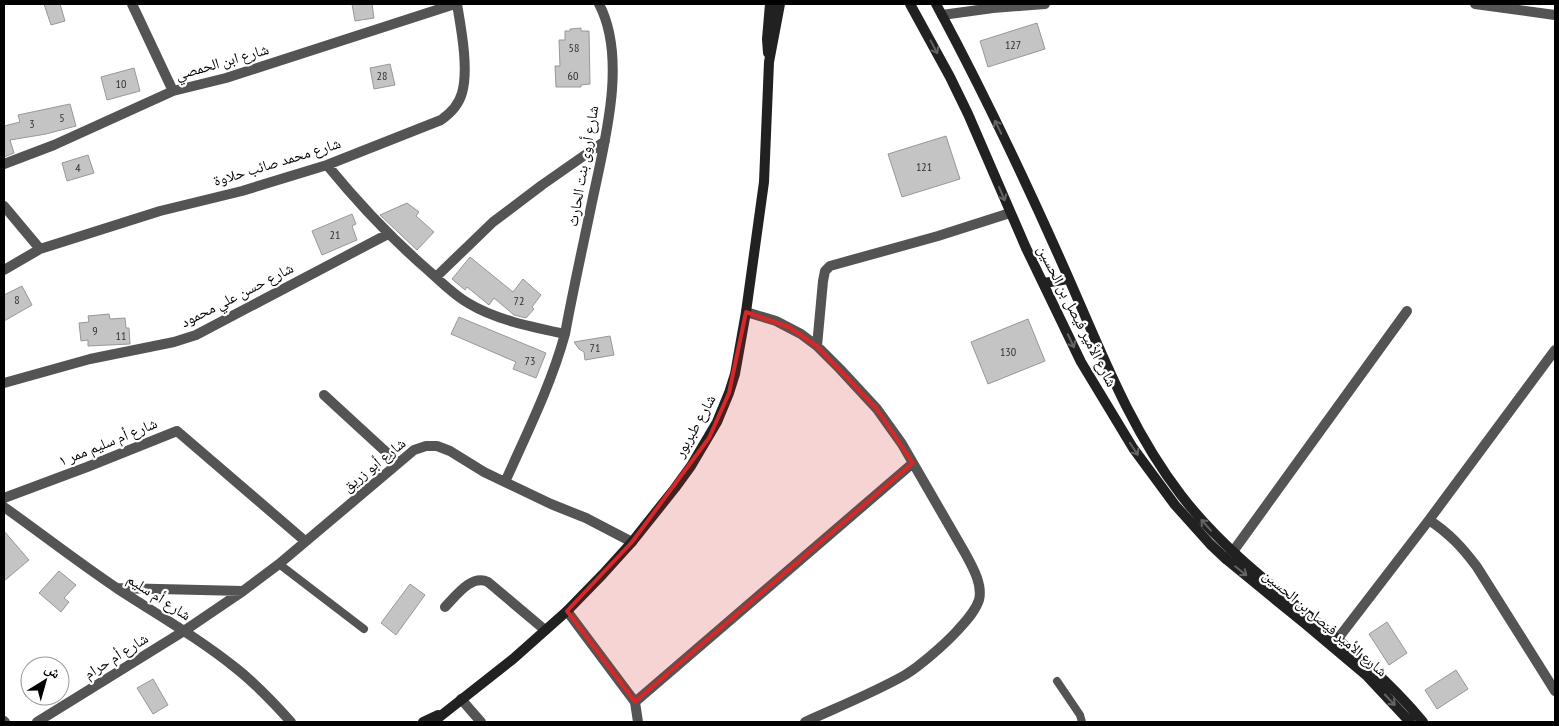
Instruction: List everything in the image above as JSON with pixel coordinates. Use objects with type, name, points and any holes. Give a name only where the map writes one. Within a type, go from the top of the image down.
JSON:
[{"type":"street","points":[[132,4],[173,91]]},
{"type":"street","name":"شارع ابن الحمصي","points":[[4,164],[54,145],[173,91],[226,78],[456,4]]},
{"type":"street","name":"شارع محمد صائب حلاوة","points":[[4,270],[40,249],[160,211],[242,191],[327,165],[434,124],[449,114],[462,95],[464,86],[464,51],[456,4]]},
{"type":"street","name":"شارع أروى بنت الحارث","points":[[506,482],[560,352],[605,141],[613,66],[612,40],[609,26],[599,4]]},
{"type":"street","name":"شارع طبربور","points":[[433,722],[498,671],[567,610],[603,574],[656,514],[691,466],[717,422],[735,374],[746,312],[764,182],[769,62],[767,39],[770,4]]},
{"type":"street","name":"شارع طبربور","points":[[769,62],[780,4]]},
{"type":"street","name":"شارع الأمير فيصل بن الحسين","points":[[910,4],[968,114],[1010,213],[1081,362],[1133,448],[1185,516],[1334,642],[1384,680],[1424,722]]},
{"type":"street","name":"شارع الأمير فيصل بن الحسين","points":[[936,4],[1008,146],[1116,388],[1162,469],[1181,496],[1230,556]]},
{"type":"street","points":[[942,15],[993,8],[1045,4]]},
{"type":"street","points":[[1475,4],[1555,15]]},
{"type":"street","points":[[436,278],[481,232],[542,185],[605,141]]},
{"type":"street","points":[[327,165],[388,234],[436,278],[467,302],[519,323],[565,334]]},
{"type":"street","points":[[4,206],[40,249]]},
{"type":"street","points":[[817,346],[823,281],[825,271],[830,266],[938,236],[1010,213]]},
{"type":"street","name":"شارع حسن علي محمود","points":[[4,384],[90,360],[174,342],[196,335],[388,234]]},
{"type":"street","points":[[1044,284],[1068,278]]},
{"type":"street","points":[[1230,556],[1407,311]]},
{"type":"street","points":[[746,312],[789,326],[817,346],[877,409],[902,444],[975,571],[979,588],[979,599],[973,612],[948,640],[906,674],[805,722]]},
{"type":"street","points":[[1334,642],[1429,520],[1555,350]]},
{"type":"street","points":[[324,395],[398,463]]},
{"type":"street","name":"شارع أم سليم ممر ١","points":[[4,498],[87,467],[177,430],[305,541]]},
{"type":"street","name":"شارع أبو زريق","points":[[184,631],[279,564],[414,450],[426,446],[437,446],[450,450],[484,472],[551,504],[586,518],[632,542]]},
{"type":"street","points":[[635,702],[913,463]]},
{"type":"street","name":"شارع أم سليم","points":[[4,507],[116,588],[184,631],[236,669],[268,697],[291,722]]},
{"type":"street","points":[[1429,520],[1454,538],[1478,567],[1555,691]]},
{"type":"street","points":[[445,607],[470,583],[477,579],[483,580],[488,582],[545,630]]},
{"type":"street","points":[[116,588],[243,591]]},
{"type":"street","points":[[567,610],[635,702],[638,722]]},
{"type":"street","name":"شارع أم حرام","points":[[38,722],[184,631]]},
{"type":"street","name":"شارع الأمير فيصل بن الحسين","points":[[1334,642],[1410,722]]},
{"type":"street","points":[[461,699],[481,722]]},
{"type":"street","name":"شارع طبربور","points":[[423,722],[450,708]]},
{"type":"lane","points":[[279,564],[364,629]]},
{"type":"lane","points":[[1057,680],[1080,714],[1082,722]]},
{"type":"highlighted area","points":[[746,312],[789,327],[817,346],[877,409],[913,463],[635,702],[567,611],[632,542],[709,438],[729,393]]},
{"type":"building","points":[[44,4],[60,4],[65,21],[51,25]]},
{"type":"building","points":[[352,4],[372,4],[374,18],[355,21]]},
{"type":"building","points":[[1037,23],[1045,49],[988,67],[980,41]]},
{"type":"building","points":[[581,28],[581,31],[589,31],[590,84],[581,85],[581,87],[556,87],[555,66],[560,66],[559,40],[565,40],[565,31]]},
{"type":"building","points":[[390,64],[395,85],[374,89],[370,68]]},
{"type":"building","points":[[134,68],[140,91],[107,100],[101,77]]},
{"type":"building","points":[[70,104],[76,126],[46,134],[10,140],[14,153],[4,157],[4,126],[20,122],[18,115]]},
{"type":"building","points":[[946,136],[960,179],[902,197],[888,154]]},
{"type":"building","points":[[88,155],[94,173],[67,181],[62,163]]},
{"type":"building","points":[[407,203],[419,212],[416,216],[434,232],[417,250],[380,215]]},
{"type":"building","points":[[352,214],[356,224],[352,226],[357,240],[322,255],[312,231]]},
{"type":"building","points":[[470,257],[513,292],[523,279],[541,295],[532,307],[534,309],[526,318],[514,315],[494,298],[489,305],[467,287],[465,290],[452,279]]},
{"type":"building","points":[[22,286],[32,305],[4,321],[4,295]]},
{"type":"building","points":[[109,314],[110,319],[125,318],[126,328],[129,328],[130,344],[88,346],[88,340],[81,341],[79,323],[89,322],[88,316]]},
{"type":"building","points":[[459,317],[546,353],[536,378],[513,369],[516,362],[451,334]]},
{"type":"building","points":[[1028,319],[1045,361],[988,384],[971,342]]},
{"type":"building","points":[[610,336],[614,355],[585,360],[584,352],[574,342]]},
{"type":"building","points":[[4,531],[29,560],[4,581]]},
{"type":"building","points":[[59,571],[76,585],[64,598],[69,602],[61,612],[39,593]]},
{"type":"building","points":[[410,584],[425,595],[396,635],[381,623]]},
{"type":"building","points":[[1387,622],[1407,653],[1389,665],[1369,634]]},
{"type":"building","points":[[1456,670],[1468,689],[1437,709],[1425,690]]},
{"type":"building","points":[[153,679],[168,705],[153,714],[137,688]]}]
